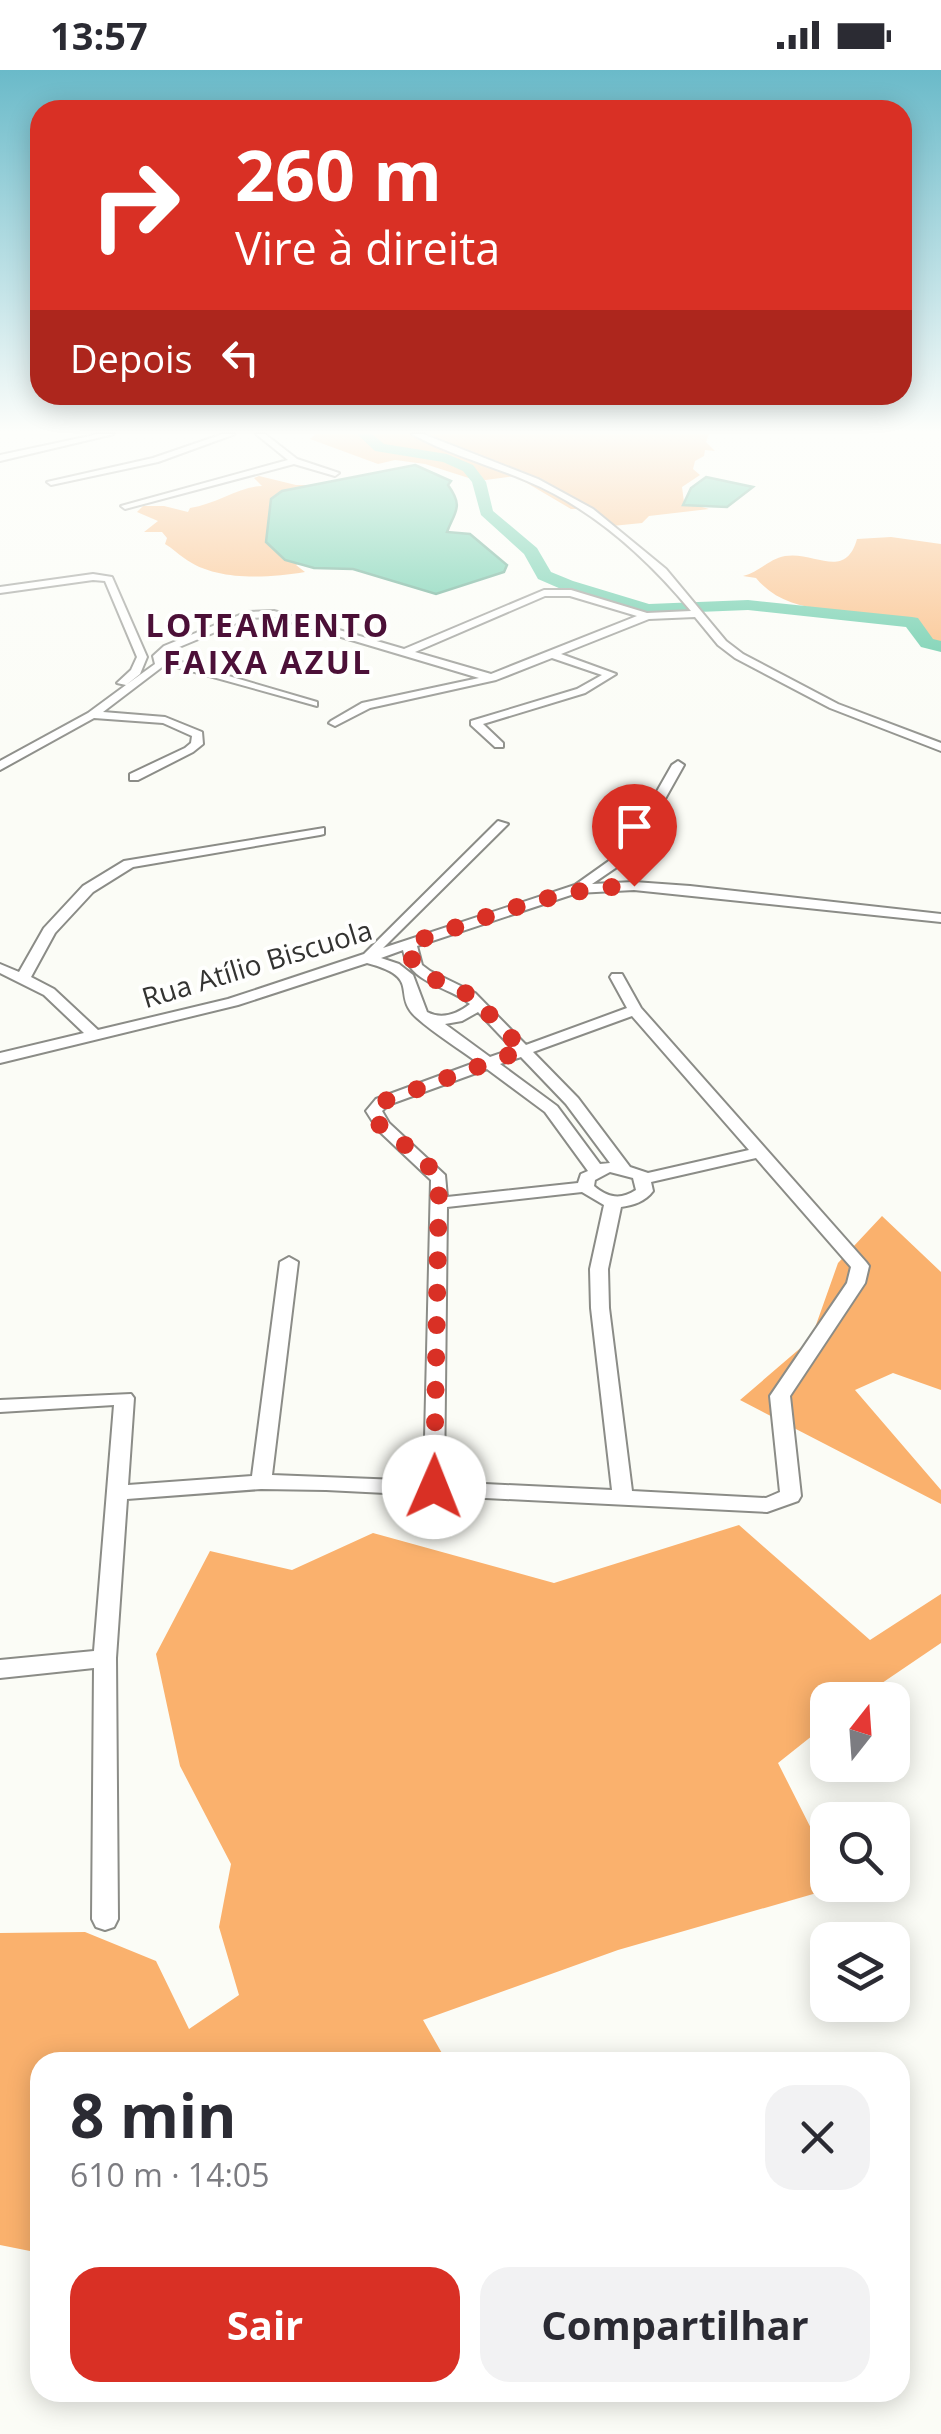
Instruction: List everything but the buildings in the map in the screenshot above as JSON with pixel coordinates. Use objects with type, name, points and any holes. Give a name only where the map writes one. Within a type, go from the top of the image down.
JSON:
[{"type":"street","points":[[633,544],[663,571],[722,643],[740,656],[834,706],[941,747]]},
{"type":"street","points":[[0,590],[110,579],[142,657],[136,672],[104,698],[0,763]]},
{"type":"street","points":[[408,651],[544,593],[572,593],[647,616]]},
{"type":"street","points":[[335,723],[366,705],[492,678],[647,616],[694,610]]},
{"type":"street","points":[[161,662],[158,656],[168,648],[258,613],[408,651],[492,678]]},
{"type":"street","points":[[499,745],[476,725],[480,721],[582,692],[611,674],[552,654]]},
{"type":"street","points":[[0,763],[92,714],[161,662],[313,704]]},
{"type":"street","points":[[92,714],[165,720],[198,734],[197,744],[190,750],[134,777]]},
{"type":"street","points":[[576,889],[628,853],[678,765]]},
{"type":"street","points":[[502,824],[365,958],[398,969],[410,980],[420,1014],[551,1109],[596,1170]]},
{"type":"street","points":[[23,978],[49,931],[88,889],[130,864],[320,831]]},
{"type":"street","name":"Rua Atílio Biscuola","points":[[0,1058],[233,1002],[576,889],[634,886],[690,890],[941,918]]},
{"type":"street","points":[[410,943],[410,957],[427,976],[472,996],[572,1101],[622,1168],[644,1179],[647,1185],[640,1196],[612,1202],[595,1197],[586,1187],[587,1178],[596,1170],[622,1168]]},
{"type":"street","points":[[0,968],[49,992],[94,1035]]},
{"type":"street","points":[[117,1493],[260,1482],[766,1505],[791,1496],[780,1396],[856,1282],[860,1266],[635,1010],[617,977]]},
{"type":"street","points":[[420,1014],[450,1020],[472,1012],[478,1004]]},
{"type":"street","points":[[434,1487],[442,1202],[439,1180],[424,1160],[376,1122],[374,1111],[382,1102],[635,1010]]},
{"type":"street","points":[[644,1179],[758,1153]]},
{"type":"street","points":[[442,1202],[586,1187]]},
{"type":"street","points":[[612,1202],[599,1270],[600,1308],[622,1496]]},
{"type":"street","points":[[260,1482],[289,1262]]},
{"type":"street","points":[[0,1406],[124,1398],[105,1658],[105,1918]]},
{"type":"street","points":[[0,1669],[105,1658]]},
{"type":"shaded area","points":[[165,544],[306,544],[303,562],[296,565],[305,572],[275,576],[227,575],[184,558]]},
{"type":"shaded area","points":[[268,544],[482,544],[507,565],[504,572],[436,594],[353,569],[314,568],[285,560]]},
{"type":"shaded area","points":[[855,544],[941,544],[941,647],[901,623],[802,606],[770,591],[756,578],[743,576],[785,556],[837,562],[852,552]]},
{"type":"shaded area","points":[[882,1216],[941,1272],[941,1390],[893,1373],[855,1390],[941,1490],[941,1504],[740,1400],[811,1339],[838,1263]]},
{"type":"shaded area","points":[[739,1525],[870,1640],[941,1594],[941,1643],[884,1682],[810,1682],[810,1738],[778,1763],[810,1826],[810,1895],[618,1950],[423,2020],[441,2052],[30,2052],[30,2251],[0,2245],[0,1933],[85,1932],[156,1961],[189,2029],[239,1995],[219,1927],[231,1864],[180,1766],[156,1654],[210,1551],[292,1570],[373,1533],[554,1583]]},
{"type":"waterway","points":[[522,544],[531,551],[544,575],[648,609],[748,605],[912,622],[927,643],[941,647]]},
{"type":"district","name":"LOTEAMENTO FAIXA AZUL","points":[[268,644]]},
{"type":"route","points":[[434,1487],[442,1202],[439,1180],[424,1160],[376,1122],[374,1111],[382,1102],[523,1050],[472,996],[442,985],[415,965],[410,957],[410,943],[555,894],[591,887],[634,886]]}]
